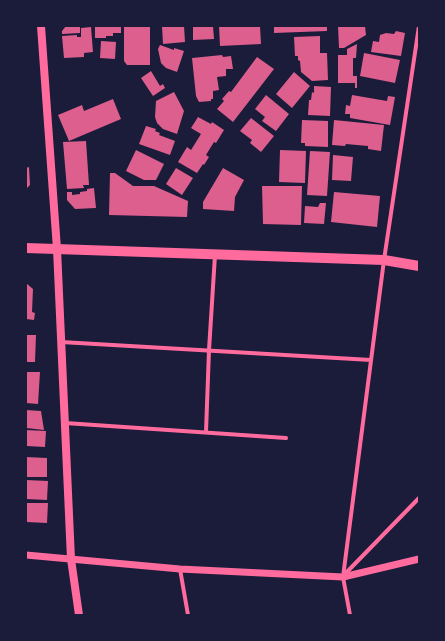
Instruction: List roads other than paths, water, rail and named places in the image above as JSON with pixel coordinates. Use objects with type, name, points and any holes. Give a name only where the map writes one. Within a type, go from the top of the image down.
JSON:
[{"type":"main road","points":[[41,26],[57,249],[71,559],[79,615]]},
{"type":"main road","points":[[26,248],[384,260],[419,266]]},
{"type":"street","points":[[350,615],[343,577],[384,260],[419,26]]},
{"type":"street","points":[[206,432],[215,254]]},
{"type":"street","points":[[61,342],[371,360]]},
{"type":"street","points":[[65,423],[286,438]]},
{"type":"street","points":[[343,577],[419,498]]},
{"type":"street","points":[[26,555],[180,569],[343,577],[419,559]]},
{"type":"street","points":[[180,569],[188,615]]}]
